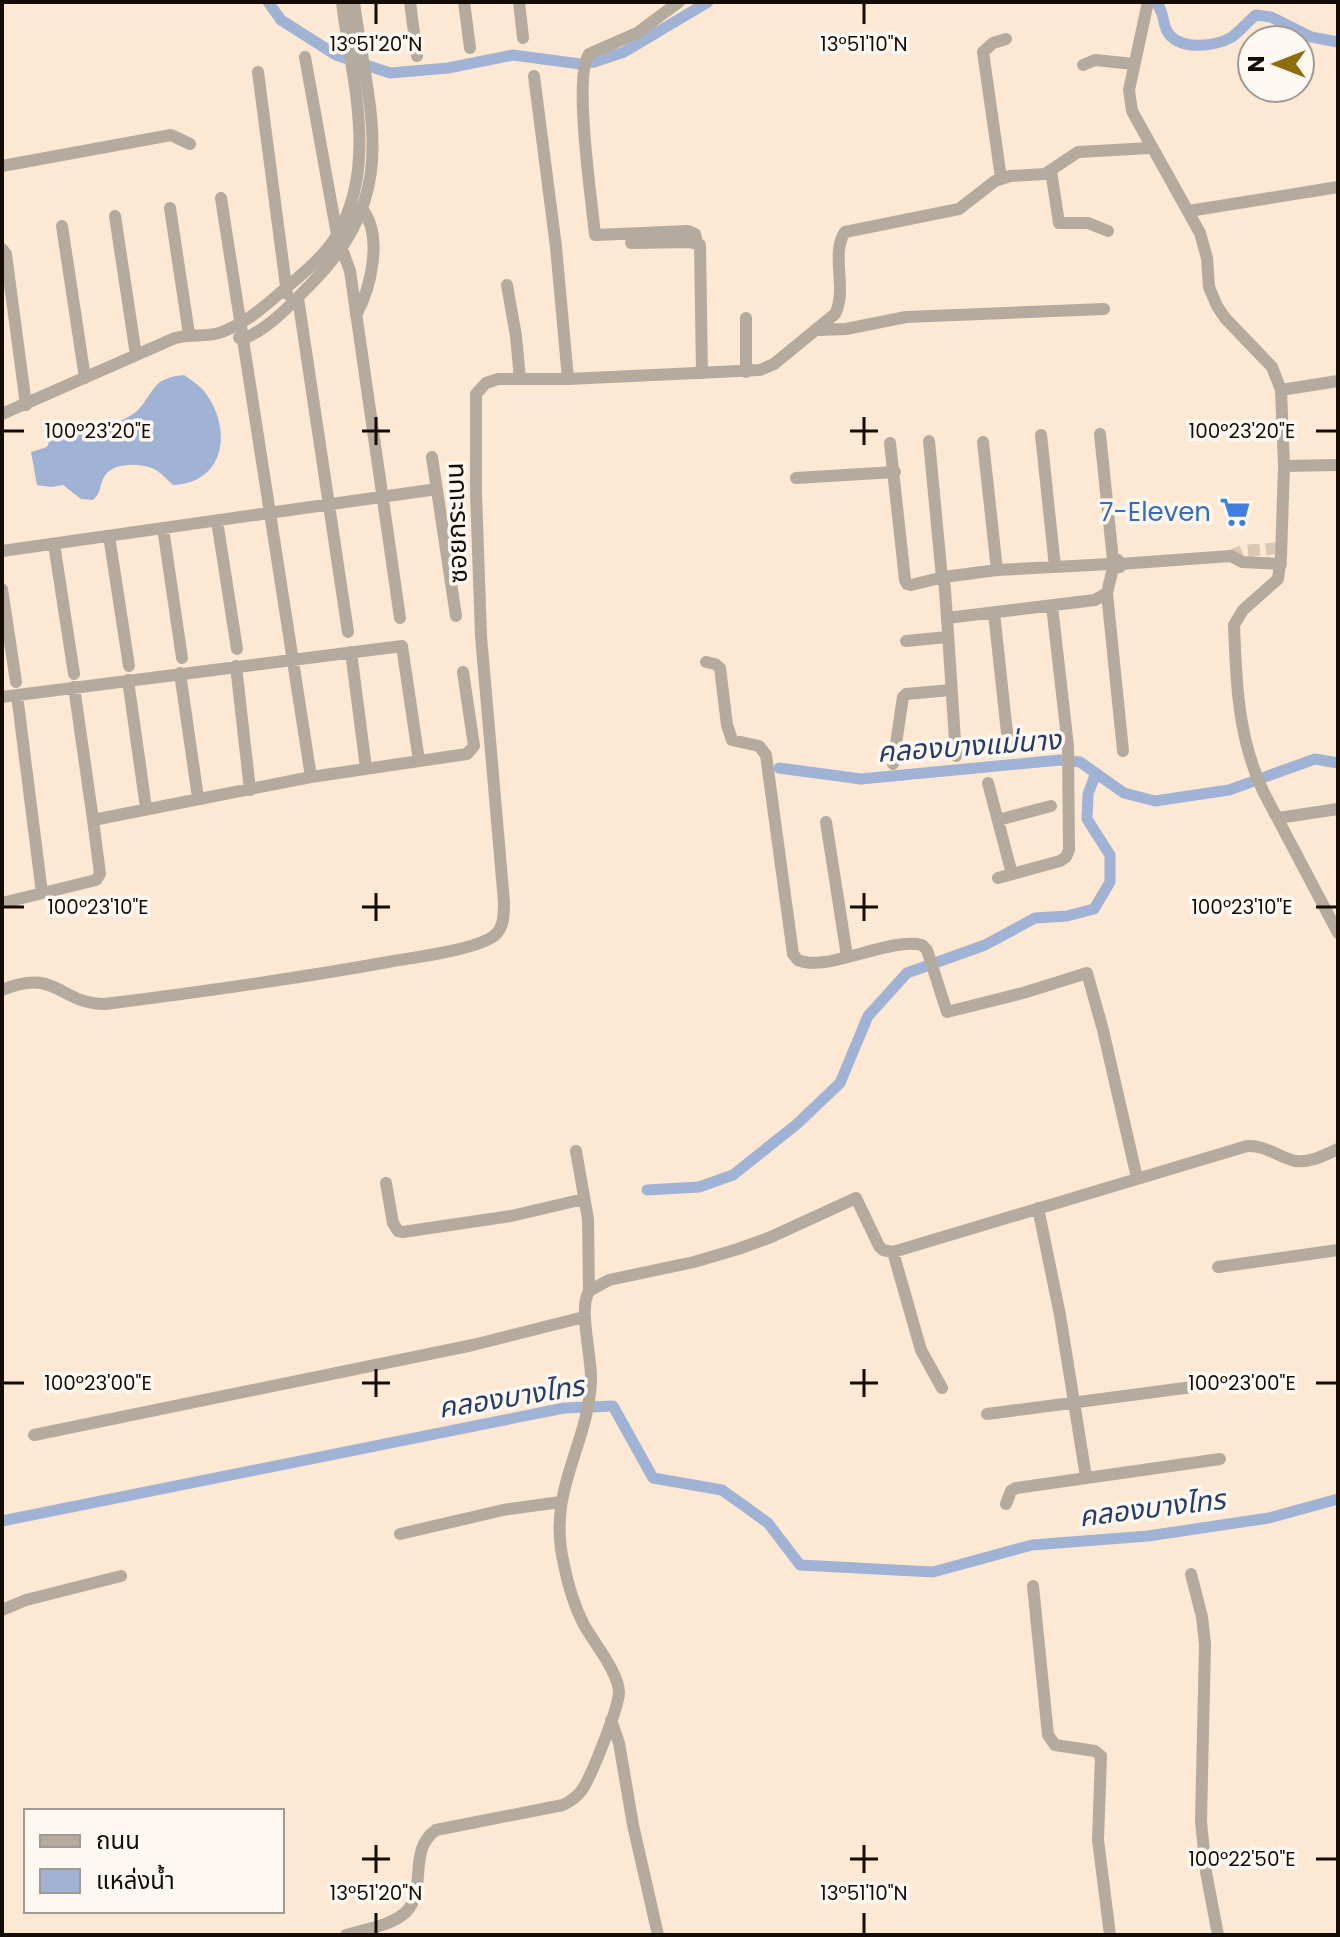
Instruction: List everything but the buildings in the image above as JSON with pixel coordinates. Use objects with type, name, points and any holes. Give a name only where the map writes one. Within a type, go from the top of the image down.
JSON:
[{"type":"street","points":[[410,2],[417,56]]},
{"type":"street","points":[[464,2],[470,48]]},
{"type":"street","points":[[519,2],[523,38]]},
{"type":"street","points":[[679,2],[637,33],[594,51],[586,59],[582,77],[595,235],[688,231],[695,234],[702,249],[702,373]]},
{"type":"street","points":[[1148,2],[1134,64],[1130,100],[1134,114],[1150,148],[1189,211],[1204,244],[1209,287],[1217,306],[1272,367],[1281,390],[1284,466],[1281,564],[1274,584],[1243,610],[1234,625],[1239,707],[1253,768],[1263,791],[1338,933]]},
{"type":"street","points":[[220,333],[243,339],[261,330],[294,302],[343,250],[363,210],[371,182],[373,159],[348,4]]},
{"type":"street","points":[[1001,178],[983,52],[993,43],[1006,39]]},
{"type":"street","points":[[305,57],[337,235],[350,271],[400,618]]},
{"type":"street","points":[[1083,65],[1095,60],[1134,64]]},
{"type":"street","points":[[258,72],[286,288],[294,302],[348,632]]},
{"type":"street","points":[[534,76],[556,247],[568,379]]},
{"type":"street","points":[[2,414],[189,334],[210,336],[241,324],[286,288],[337,235],[357,184],[365,123]]},
{"type":"street","points":[[2,166],[171,135],[190,144]]},
{"type":"street","name":"ซอยกระเบน","points":[[2,990],[21,982],[47,983],[81,1000],[105,1004],[254,985],[418,956],[478,943],[498,933],[502,925],[504,902],[481,636],[476,394],[486,383],[498,379],[568,379],[760,370],[774,364],[835,314],[840,303],[840,244],[845,232],[950,212],[965,205],[1001,178],[1051,171],[1072,155],[1086,150],[1150,148]]},
{"type":"street","points":[[1051,171],[1059,223],[1088,223],[1108,231]]},
{"type":"street","points":[[1189,211],[1338,187]]},
{"type":"street","points":[[221,198],[311,777]]},
{"type":"street","points":[[170,208],[189,334]]},
{"type":"street","points":[[356,315],[371,280],[371,223],[363,210]]},
{"type":"street","points":[[115,216],[136,355]]},
{"type":"street","points":[[62,226],[85,378]]},
{"type":"street","points":[[631,243],[697,243]]},
{"type":"street","points":[[2,249],[6,254],[26,405]]},
{"type":"street","points":[[507,285],[520,379]]},
{"type":"street","points":[[819,330],[846,329],[906,317],[1104,309]]},
{"type":"street","points":[[746,318],[746,372]]},
{"type":"street","points":[[1281,390],[1338,381]]},
{"type":"street","points":[[1100,434],[1114,564],[1107,593],[1123,751]]},
{"type":"street","points":[[1041,435],[1055,567]]},
{"type":"street","points":[[929,441],[947,618],[956,756]]},
{"type":"street","points":[[983,442],[997,570]]},
{"type":"street","points":[[890,443],[907,584],[997,570],[1231,556],[1242,562],[1281,564]]},
{"type":"street","points":[[432,457],[456,616]]},
{"type":"street","points":[[1284,466],[1338,465]]},
{"type":"street","points":[[796,478],[895,472]]},
{"type":"street","points":[[2,551],[437,489]]},
{"type":"street","points":[[217,521],[237,649]]},
{"type":"street","points":[[163,528],[182,658]]},
{"type":"street","points":[[109,536],[146,808]]},
{"type":"street","points":[[2,903],[96,880],[100,874],[54,544]]},
{"type":"street","points":[[2,589],[42,893]]},
{"type":"street","points":[[947,618],[1095,600],[1107,593]]},
{"type":"street","points":[[998,878],[1066,857],[1069,850],[1068,746],[1052,606]]},
{"type":"street","points":[[994,613],[1008,742]]},
{"type":"street","points":[[906,641],[947,637]]},
{"type":"street","points":[[2,697],[16,689],[128,673],[180,673],[402,646],[419,761]]},
{"type":"street","points":[[351,652],[366,768]]},
{"type":"street","points":[[706,662],[720,668],[727,725],[732,740],[759,746],[766,755],[793,954],[798,960],[813,964],[904,945],[922,945],[927,950],[947,1012],[1087,973],[1137,1178]]},
{"type":"street","points":[[236,666],[250,790]]},
{"type":"street","points":[[93,820],[311,777],[472,752],[474,746],[463,672]]},
{"type":"street","points":[[180,673],[198,798]]},
{"type":"street","points":[[893,764],[903,697],[906,694],[951,690]]},
{"type":"street","points":[[988,783],[1012,874]]},
{"type":"street","points":[[998,820],[1051,806]]},
{"type":"street","points":[[1278,818],[1338,809]]},
{"type":"street","points":[[826,822],[847,956]]},
{"type":"street","points":[[589,1291],[609,1280],[738,1249],[856,1198],[879,1246],[893,1252],[1247,1146],[1268,1148],[1300,1161],[1319,1158],[1338,1149]]},
{"type":"street","points":[[346,1935],[389,1922],[406,1911],[412,1903],[420,1850],[436,1830],[563,1805],[575,1798],[587,1779],[618,1701],[617,1681],[585,1626],[572,1594],[563,1562],[559,1523],[560,1502],[591,1385],[591,1351],[584,1317],[584,1304],[589,1291],[588,1219],[576,1151]]},
{"type":"street","points":[[386,1183],[393,1223],[398,1231],[403,1232],[511,1216],[584,1199]]},
{"type":"street","points":[[1038,1208],[1086,1477]]},
{"type":"street","points":[[1218,1267],[1338,1250]]},
{"type":"street","points":[[893,1252],[921,1350],[942,1388]]},
{"type":"street","points":[[34,1435],[473,1345],[584,1317]]},
{"type":"street","points":[[987,1414],[1215,1384]]},
{"type":"street","points":[[1006,1504],[1011,1491],[1016,1488],[1220,1459]]},
{"type":"street","points":[[400,1534],[503,1510],[560,1502]]},
{"type":"street","points":[[1191,1574],[1205,1644],[1201,1821],[1206,1872],[1218,1935]]},
{"type":"street","points":[[2,1610],[26,1600],[121,1576]]},
{"type":"street","points":[[1033,1586],[1048,1735],[1055,1745],[1095,1751],[1101,1756],[1098,1840],[1110,1935]]},
{"type":"street","points":[[611,1720],[619,1743],[633,1825],[658,1935]]},
{"type":"water","points":[[184,375],[204,391],[219,421],[219,451],[214,464],[204,475],[191,482],[173,485],[152,468],[119,466],[104,477],[93,500],[81,499],[63,485],[37,485],[31,452],[47,447],[53,432],[63,424],[87,432],[105,428],[138,410],[160,382]]},
{"type":"waterway","points":[[268,2],[281,20],[336,55],[390,73],[448,68],[513,55],[580,64],[594,62],[624,52],[708,2]]},
{"type":"waterway","points":[[1155,2],[1167,31],[1179,42],[1188,44],[1206,45],[1232,37],[1256,15],[1271,17],[1311,37],[1338,42]]},
{"type":"waterway","name":"คลองบางแม่นาง","points":[[779,768],[861,779],[1060,760],[1080,762],[1124,793],[1155,801],[1229,790],[1315,759],[1338,763]]},
{"type":"waterway","points":[[647,1190],[699,1187],[733,1175],[797,1124],[840,1083],[868,1016],[907,973],[985,945],[1035,918],[1067,916],[1094,909],[1110,882],[1110,855],[1087,819],[1088,794],[1096,773]]},
{"type":"waterway","name":"คลองบางไทร","points":[[2,1521],[564,1408],[613,1406],[653,1478],[722,1490],[768,1523],[800,1565],[933,1572],[1032,1545],[1148,1536],[1269,1518],[1338,1499]]},
{"type":"tunnel","points":[[1231,556],[1242,551],[1281,548]]},
{"type":"place","name":"7-Eleven","points":[[1235,512]]}]
